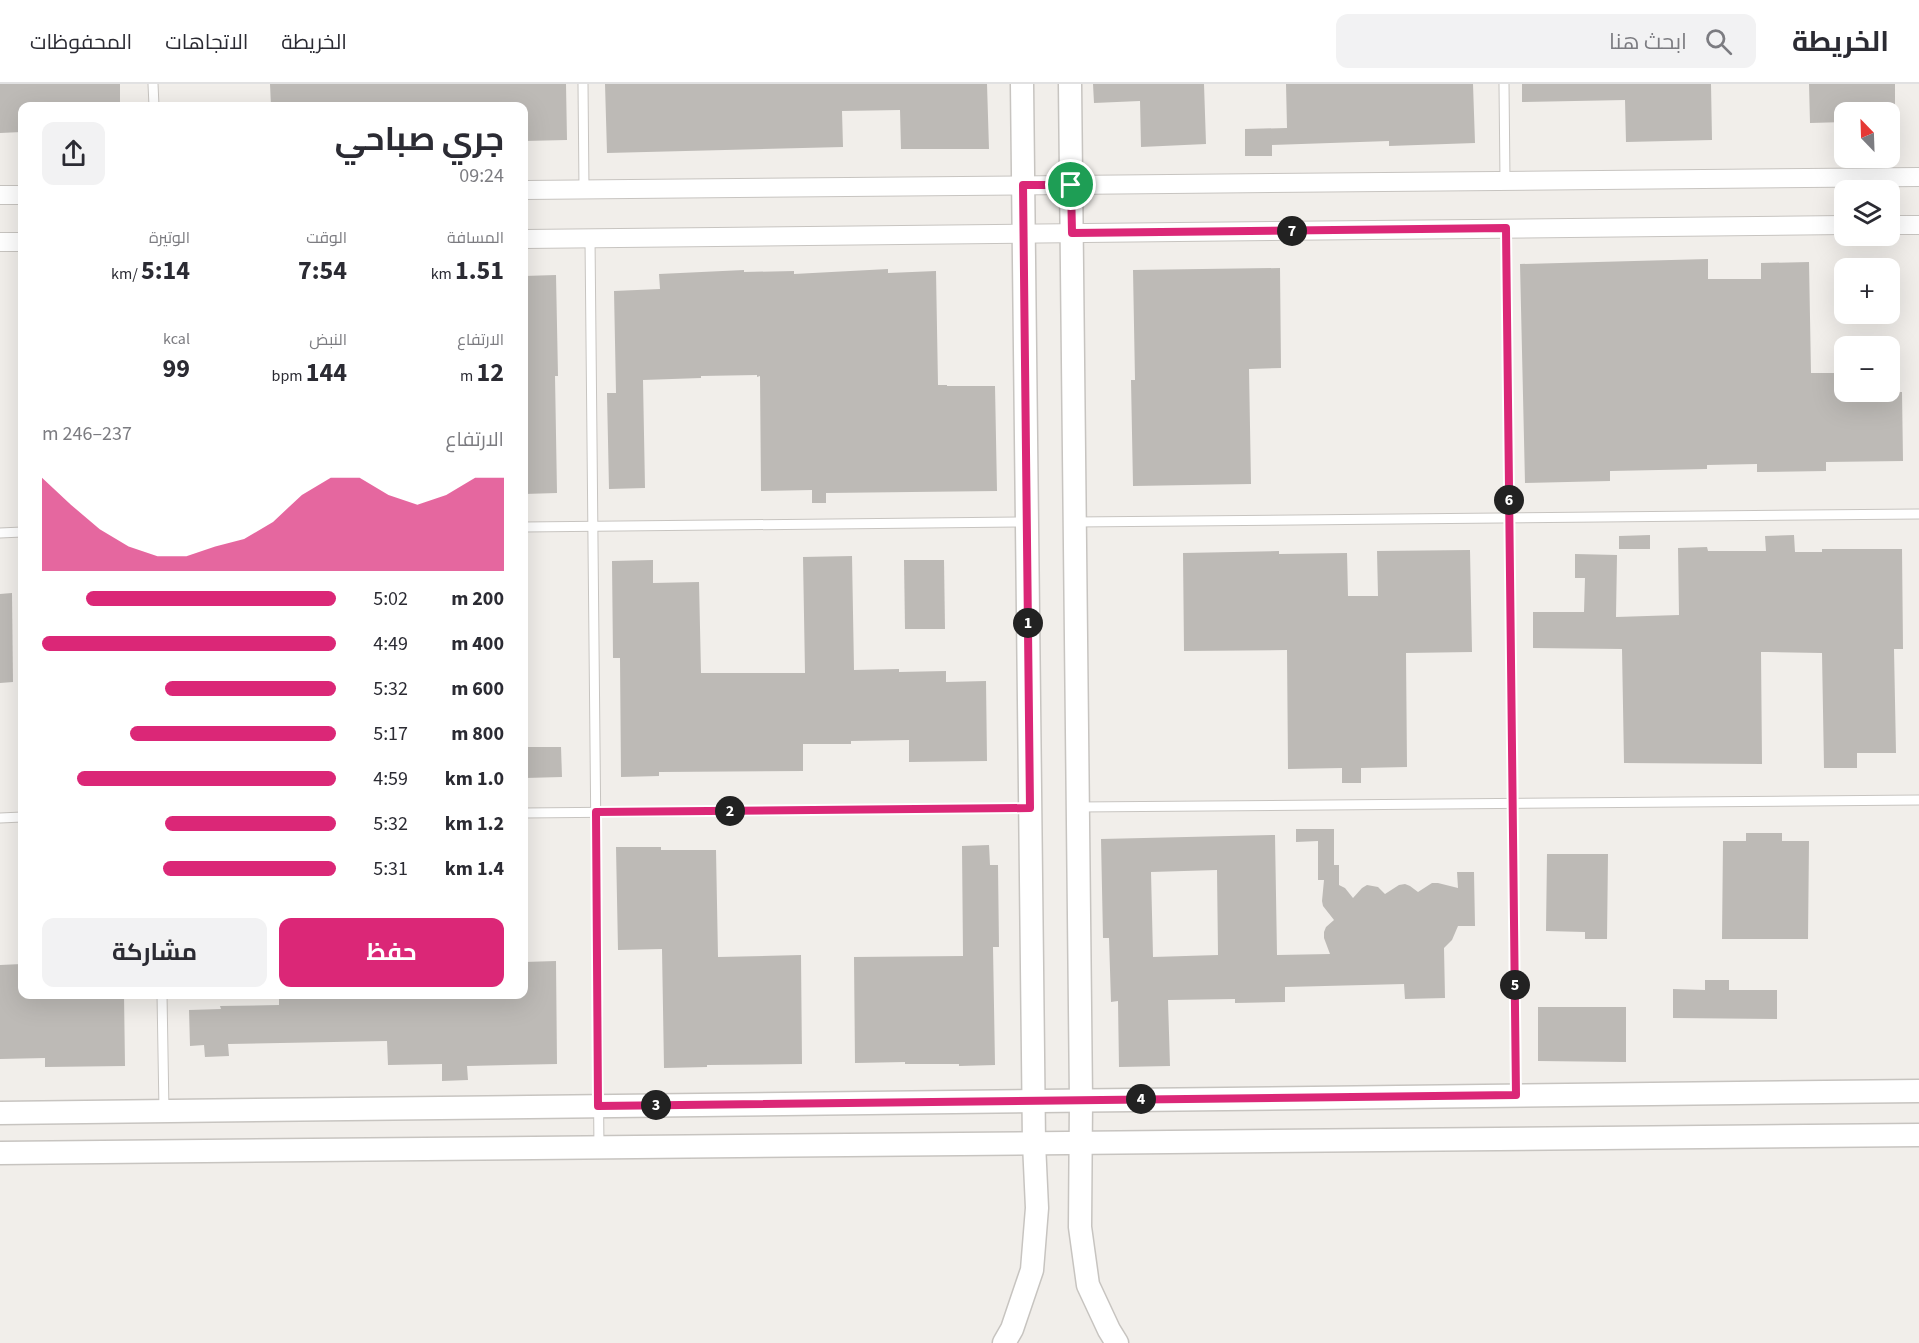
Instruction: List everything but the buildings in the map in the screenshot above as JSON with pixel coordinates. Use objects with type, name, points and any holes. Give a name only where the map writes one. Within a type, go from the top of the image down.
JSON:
[{"type":"street","points":[[1004,1343],[1012,1329],[1032,1270],[1037,1208],[1034,1143],[1022,84]]},
{"type":"street","points":[[1070,84],[1081,1100],[1080,1227],[1088,1285],[1108,1330],[1118,1343]]},
{"type":"street","points":[[528,190],[1919,177]]},
{"type":"street","points":[[0,195],[18,195]]},
{"type":"street","points":[[528,239],[1834,225]]},
{"type":"street","points":[[1900,225],[1919,225]]},
{"type":"street","points":[[0,242],[18,242]]},
{"type":"street","points":[[0,1113],[1919,1091]]},
{"type":"street","points":[[0,1153],[1919,1135]]},
{"type":"lane","points":[[153,84],[154,102]]},
{"type":"lane","points":[[583,84],[584,189]]},
{"type":"lane","points":[[1504,84],[1505,180]]},
{"type":"lane","points":[[1506,228],[1516,1095]]},
{"type":"lane","points":[[591,238],[599,1148]]},
{"type":"lane","points":[[1075,522],[1919,514]]},
{"type":"lane","points":[[528,527],[1027,522]]},
{"type":"lane","points":[[0,533],[18,532]]},
{"type":"lane","points":[[1078,807],[1919,800]]},
{"type":"lane","points":[[528,813],[1030,808]]},
{"type":"lane","points":[[0,818],[18,818]]},
{"type":"lane","points":[[162,999],[164,1111]]},
{"type":"route","points":[[1023,185],[1071,185],[1072,233],[1506,228],[1516,1095],[598,1106],[596,812],[1030,808],[1023,185]]}]
